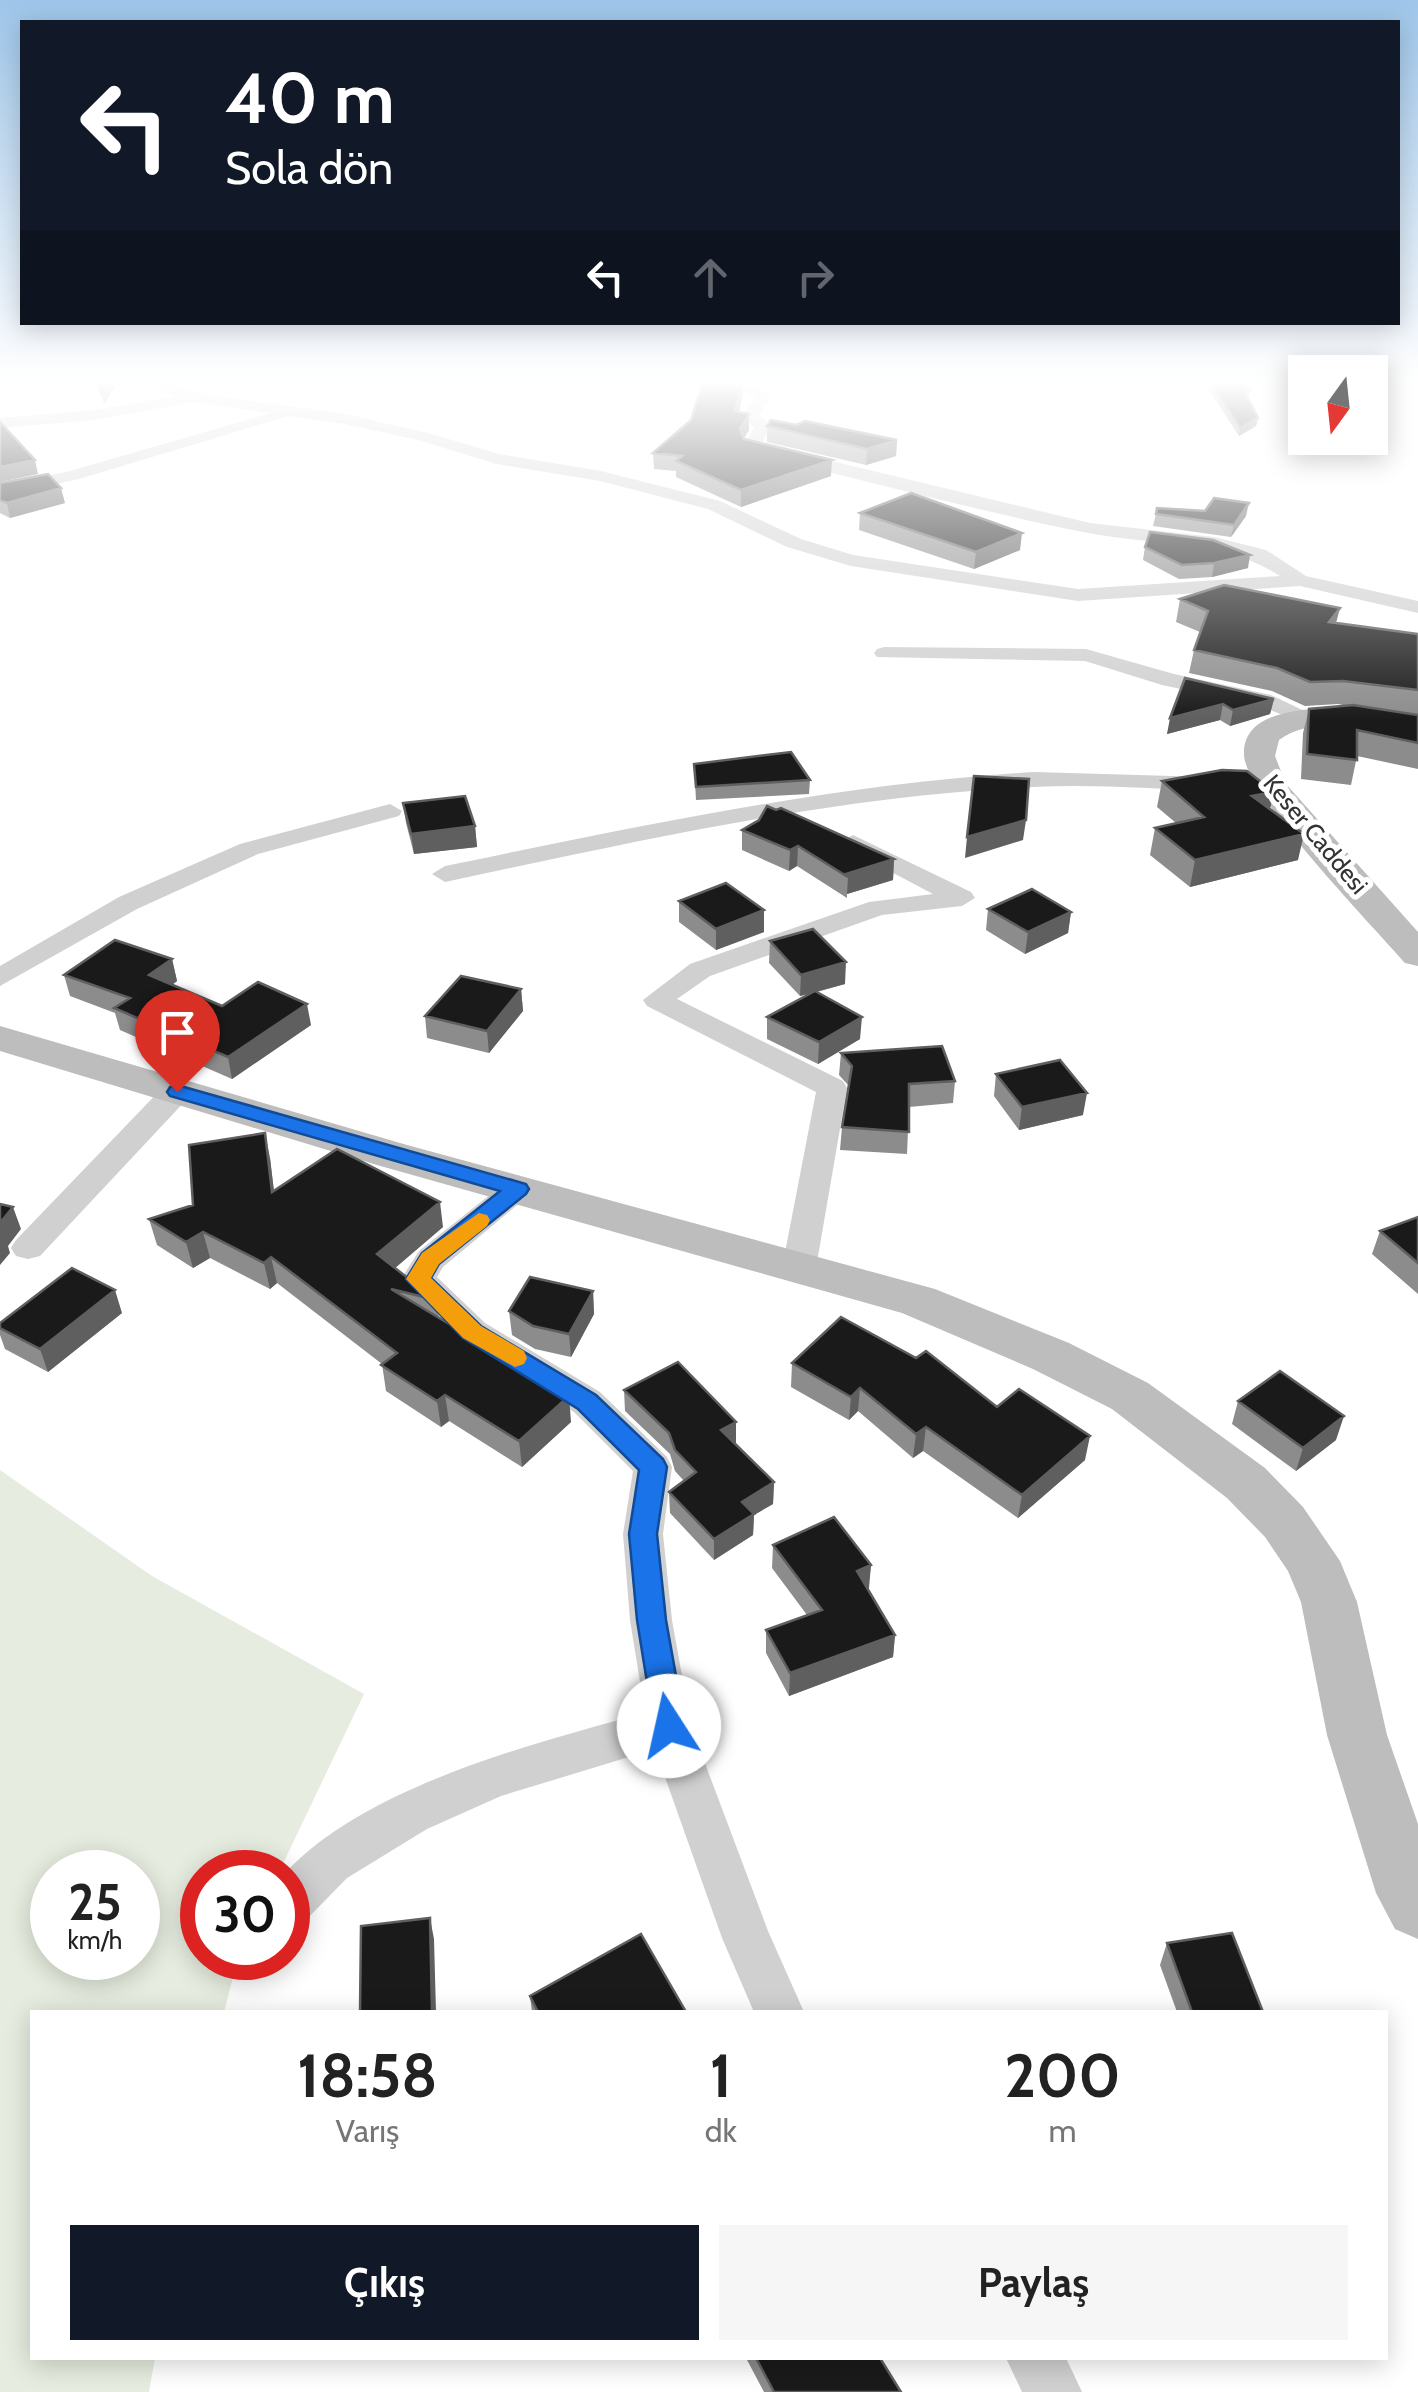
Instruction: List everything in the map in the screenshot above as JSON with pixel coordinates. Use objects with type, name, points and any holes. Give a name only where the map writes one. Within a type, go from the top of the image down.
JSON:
[{"type":"main road","name":"Keser Caddesi","points":[[1418,728],[1348,718],[1306,717],[1276,726],[1260,742],[1258,762],[1272,787],[1418,955]]},
{"type":"main road","points":[[0,1038],[177,1092],[918,1301],[1051,1356],[1130,1396],[1246,1482],[1284,1522],[1318,1574],[1329,1602],[1357,1735],[1408,1893],[1418,1907]]},
{"type":"street","points":[[683,497],[714,505],[794,542],[851,560],[1078,595],[1300,580],[1418,606]]},
{"type":"street","points":[[960,497],[1090,528],[1214,542],[1259,554],[1300,580]]},
{"type":"street","points":[[884,653],[1086,655],[1170,680],[1263,700],[1306,717]]},
{"type":"street","points":[[445,874],[769,811],[1009,781],[1074,779],[1272,787]]},
{"type":"street","points":[[0,978],[128,903],[250,849],[390,811]]},
{"type":"street","points":[[769,811],[855,842],[962,898],[878,908],[700,970],[658,1000],[832,1088],[799,1268]]},
{"type":"street","points":[[28,1248],[177,1092]]},
{"type":"street","points":[[518,1189],[430,1258],[418,1279],[472,1332],[587,1402],[653,1467],[643,1534],[669,1726],[746,1938],[777,2010]]},
{"type":"street","points":[[310,1882],[328,1864],[424,1806],[502,1772],[669,1726]]},
{"type":"street","points":[[1036,2360],[1052,2392]]},
{"type":"shaded area","points":[[0,1470],[152,1576],[364,1694],[290,1850],[180,1850],[180,1980],[232,1980],[225,2010],[30,2010],[30,2360],[155,2360],[149,2392],[0,2392]]},
{"type":"building","points":[[0,497],[30,497],[7,503]]},
{"type":"building","points":[[902,497],[921,497],[1022,533],[976,552],[860,513]]},
{"type":"building","points":[[1214,498],[1249,503],[1234,525],[1156,514],[1157,508],[1205,511]]},
{"type":"building","points":[[1150,532],[1213,540],[1250,555],[1182,565],[1145,547]]},
{"type":"building","points":[[1224,585],[1340,608],[1329,622],[1418,634],[1418,690],[1343,681],[1310,682],[1277,668],[1194,650],[1208,611],[1180,599]]},
{"type":"building","points":[[1185,678],[1274,699],[1233,710],[1223,704],[1170,718]]},
{"type":"building","points":[[1353,705],[1418,715],[1418,743],[1357,730],[1357,760],[1307,754],[1309,709]]},
{"type":"building","points":[[791,752],[810,780],[696,787],[694,764]]},
{"type":"building","points":[[1222,770],[1247,771],[1274,792],[1252,796],[1304,834],[1195,860],[1155,828],[1204,817],[1162,781]]},
{"type":"building","points":[[974,776],[1029,779],[1026,820],[967,837]]},
{"type":"building","points":[[465,796],[475,826],[411,834],[403,803]]},
{"type":"building","points":[[767,806],[781,808],[894,859],[846,874],[848,877],[798,846],[790,850],[742,830],[759,820]]},
{"type":"building","points":[[726,883],[764,910],[716,929],[679,901]]},
{"type":"building","points":[[1032,889],[1071,912],[1028,932],[988,909]]},
{"type":"building","points":[[813,929],[846,962],[801,975],[770,941]]},
{"type":"building","points":[[115,940],[172,959],[149,975],[222,1006],[258,982],[307,1004],[228,1057],[114,1008],[130,998],[64,975]]},
{"type":"building","points":[[461,976],[521,989],[487,1031],[425,1016]]},
{"type":"building","points":[[815,991],[862,1017],[819,1042],[767,1017]]},
{"type":"building","points":[[942,1046],[955,1081],[909,1084],[909,1132],[842,1127],[852,1066],[841,1053]]},
{"type":"building","points":[[1060,1060],[1087,1093],[1022,1107],[996,1074]]},
{"type":"building","points":[[265,1133],[272,1192],[337,1149],[440,1202],[377,1254],[436,1300],[391,1289],[569,1396],[519,1441],[445,1395],[437,1401],[381,1365],[397,1353],[271,1257],[264,1263],[203,1232],[186,1242],[149,1219],[193,1205],[189,1145]]},
{"type":"building","points":[[0,1204],[13,1207],[0,1223]]},
{"type":"building","points":[[1418,1217],[1418,1263],[1380,1231]]},
{"type":"building","points":[[72,1268],[115,1290],[40,1349],[0,1328],[0,1323]]},
{"type":"building","points":[[530,1277],[593,1291],[569,1334],[533,1326],[509,1311]]},
{"type":"building","points":[[841,1317],[916,1358],[926,1351],[997,1407],[1019,1389],[1090,1436],[1022,1495],[926,1427],[916,1434],[860,1388],[851,1397],[792,1363]]},
{"type":"building","points":[[678,1362],[736,1422],[721,1430],[774,1482],[742,1502],[754,1514],[714,1539],[669,1492],[696,1472],[675,1450],[669,1433],[624,1390]]},
{"type":"building","points":[[1280,1371],[1344,1416],[1303,1448],[1238,1401]]},
{"type":"building","points":[[834,1517],[871,1565],[857,1571],[895,1635],[790,1673],[766,1630],[822,1610],[773,1545]]},
{"type":"building","points":[[430,1918],[432,2010],[360,2010],[361,1926]]},
{"type":"building","points":[[1232,1933],[1262,2010],[1191,2010],[1167,1943]]},
{"type":"building","points":[[641,1934],[685,2010],[537,2010],[530,1996]]},
{"type":"building","points":[[757,2360],[881,2360],[901,2392],[774,2392]]},
{"type":"slow traffic","points":[[479,1220],[430,1258],[418,1279],[472,1332],[515,1358]]},
{"type":"route","points":[[177,1092],[518,1189],[430,1258],[418,1279],[472,1332],[587,1402],[653,1467],[643,1534],[669,1726]]}]
